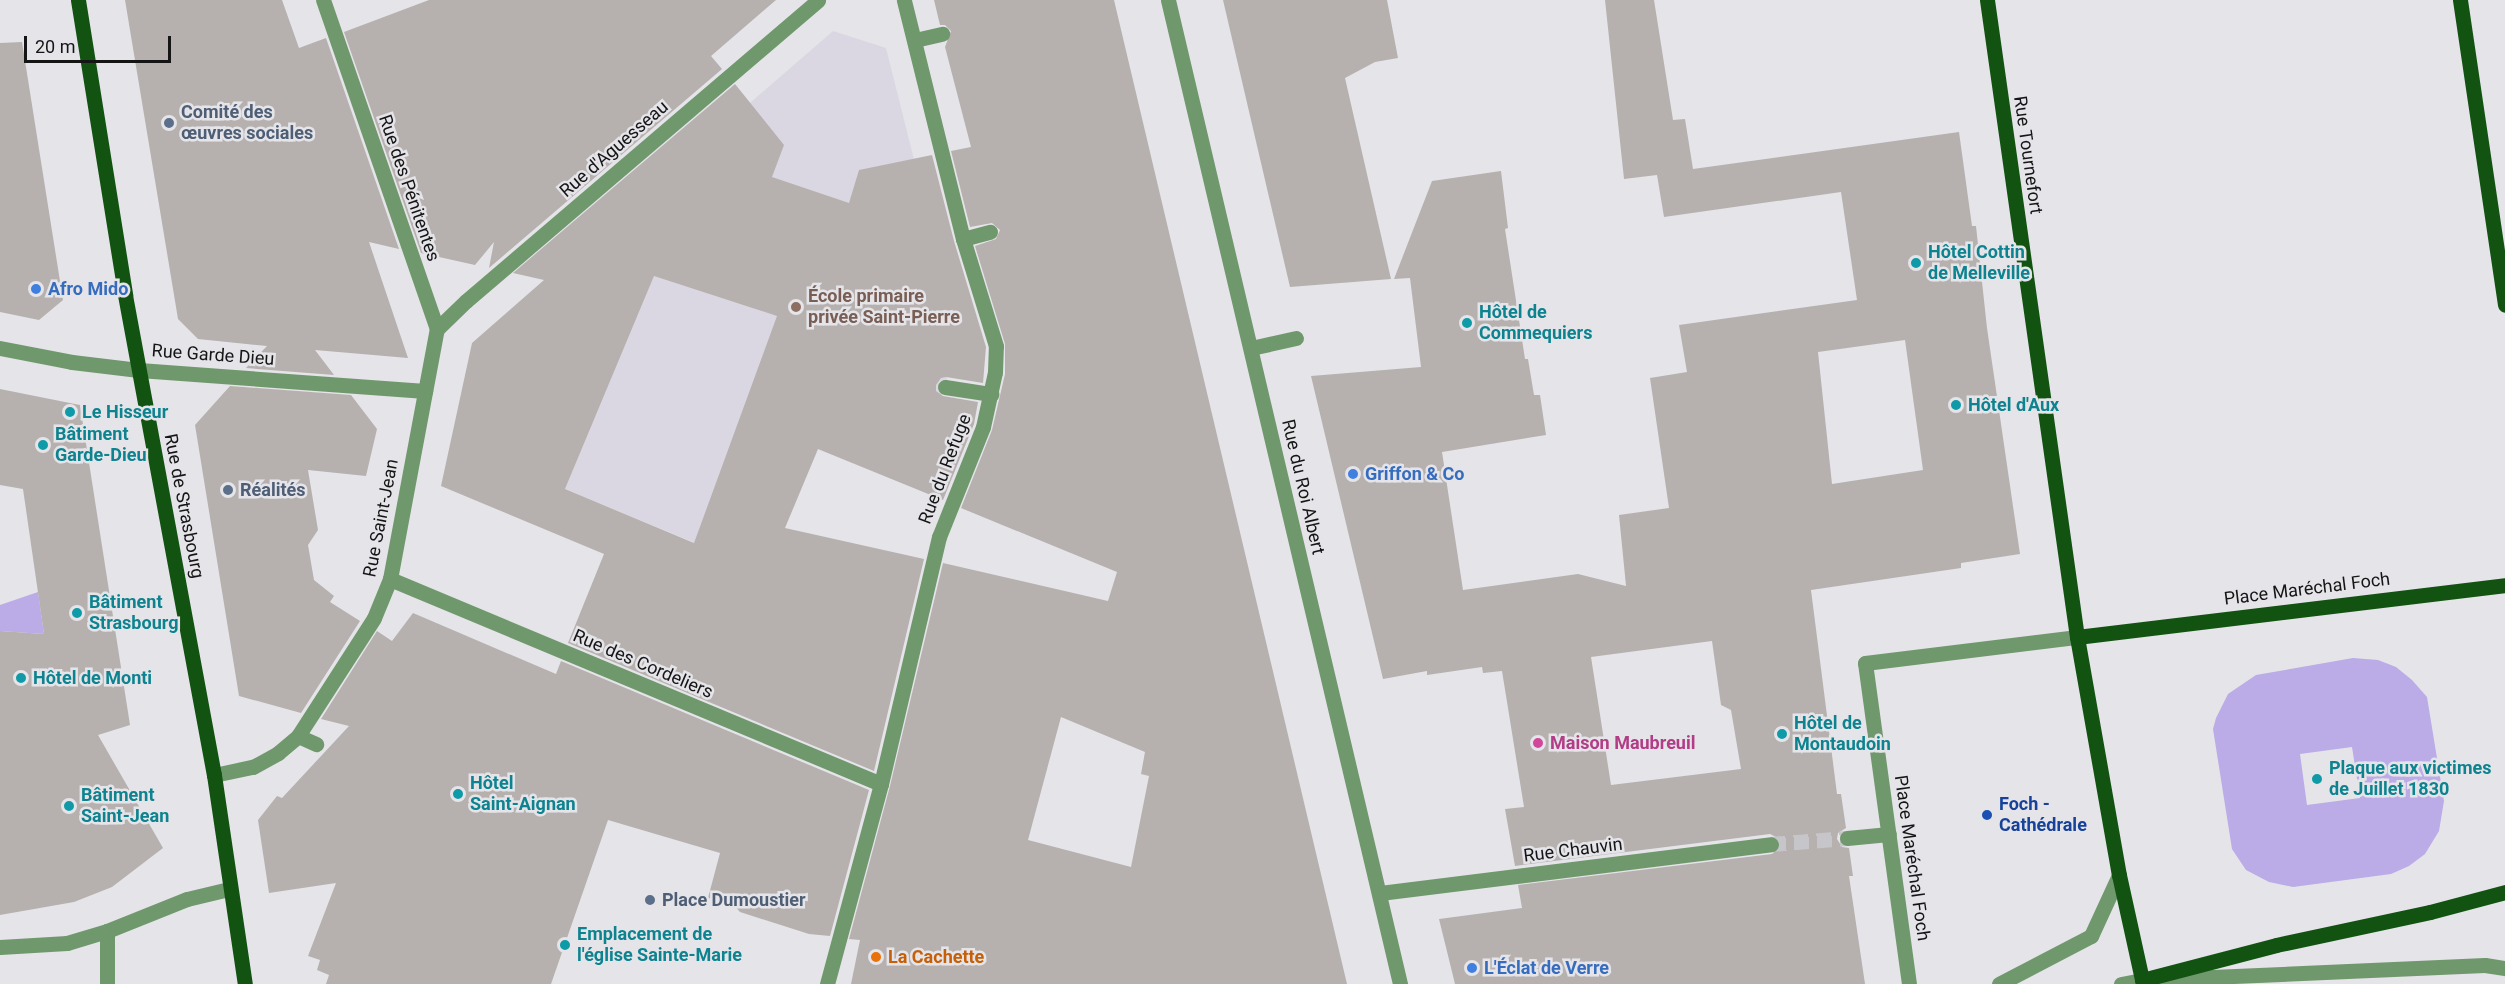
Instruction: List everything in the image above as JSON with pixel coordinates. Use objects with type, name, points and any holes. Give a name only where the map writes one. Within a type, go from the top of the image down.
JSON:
[{"type":"main road","name":"Rue de Strasbourg","points":[[78,0],[139,370],[214,775],[229,889],[245,984]]},
{"type":"main road","name":"Rue Tournefort","points":[[1987,0],[2077,637]]},
{"type":"main road","points":[[2460,0],[2505,305]]},
{"type":"main road","name":"Place Maréchal Foch","points":[[2077,637],[2505,585]]},
{"type":"main road","points":[[2077,637],[2119,875],[2142,980],[2276,945],[2430,912],[2505,892]]},
{"type":"street","name":"Rue des Pénitentes","points":[[323,0],[437,329]]},
{"type":"street","name":"Rue d'Aguesseau","points":[[437,329],[475,293],[818,0]]},
{"type":"street","name":"Rue du Refuge","points":[[827,984],[881,784],[939,537],[983,427],[991,394],[996,346],[963,239],[904,0]]},
{"type":"street","name":"Rue du Roi Albert","points":[[1168,0],[1400,984]]},
{"type":"street","points":[[915,40],[942,34]]},
{"type":"street","points":[[963,239],[990,232]]},
{"type":"street","points":[[425,391],[437,329]]},
{"type":"street","points":[[1251,348],[1296,339]]},
{"type":"street","name":"Rue Garde Dieu","points":[[0,348],[72,362],[139,370],[425,391]]},
{"type":"street","points":[[945,387],[991,394]]},
{"type":"street","name":"Rue Saint-Jean","points":[[214,775],[253,767],[278,753],[298,736],[374,618],[390,579],[425,391]]},
{"type":"street","name":"Rue des Cordeliers","points":[[390,579],[881,784]]},
{"type":"street","name":"Place Maréchal Foch","points":[[1910,984],[1865,663],[2077,637]]},
{"type":"street","points":[[298,736],[316,744]]},
{"type":"street","points":[[1847,838],[1889,834]]},
{"type":"street","name":"Rue Chauvin","points":[[1380,893],[1771,844]]},
{"type":"street","points":[[1999,984],[2091,936],[2119,875]]},
{"type":"street","points":[[0,947],[67,943],[107,931],[187,899],[229,889]]},
{"type":"street","points":[[107,931],[107,984]]},
{"type":"street","points":[[2121,984],[2142,980],[2485,965],[2505,968]]},
{"type":"shaded area","name":"École primaire privée Saint-Pierre","points":[[833,31],[886,48],[959,338],[938,409],[966,421],[936,497],[818,449],[747,614],[693,542],[565,489],[654,276],[610,224]]},
{"type":"shaded area","points":[[38,592],[44,634],[0,631],[0,605]]},
{"type":"shaded area","points":[[2353,658],[2378,660],[2396,667],[2412,680],[2427,697],[2444,801],[2439,831],[2425,854],[2409,866],[2391,874],[2293,887],[2269,882],[2246,870],[2232,849],[2213,729],[2228,694],[2256,675]],"holes":[[[2352,747],[2360,798],[2307,805],[2300,754]]]},
{"type":"building","points":[[125,0],[282,0],[299,48],[326,38],[399,249],[369,242],[408,358],[315,350],[334,375],[246,368],[267,346],[198,339],[178,319]]},
{"type":"building","points":[[429,0],[776,0],[711,56],[722,69],[489,268],[494,242],[475,265],[421,253],[344,32]]},
{"type":"building","points":[[934,0],[1114,0],[1347,984],[851,984],[860,940],[849,939],[890,786],[943,563],[1108,601],[1117,572],[961,508],[992,430],[1005,374],[1005,344],[975,246],[996,239],[1000,230],[992,223],[970,227],[951,151],[971,147],[945,47],[951,31],[945,25],[940,25]],"holes":[[[1061,717],[1145,752],[1141,774],[1149,776],[1131,867],[1028,840]]]},
{"type":"building","points":[[1223,0],[1387,0],[1398,58],[1375,62],[1345,78],[1391,279],[1290,287]]},
{"type":"building","points":[[1605,0],[1654,0],[1673,120],[1685,119],[1693,169],[1959,132],[1972,226],[1976,226],[1987,328],[2020,554],[1961,563],[1961,568],[1811,590],[1837,794],[1841,794],[1846,828],[1838,833],[1837,839],[1842,847],[1849,848],[1853,876],[1849,876],[1865,984],[1455,984],[1439,919],[1522,908],[1518,885],[1772,854],[1780,847],[1778,838],[1770,834],[1515,866],[1505,809],[1524,807],[1502,671],[1483,673],[1482,667],[1427,675],[1427,671],[1383,679],[1311,376],[1421,367],[1410,278],[1394,279],[1432,181],[1501,171],[1508,228],[1505,229],[1525,359],[1528,359],[1534,395],[1540,395],[1546,435],[1442,452],[1463,590],[1578,574],[1626,586],[1619,515],[1669,508],[1650,378],[1687,372],[1679,325],[1857,300],[1841,192],[1664,217],[1657,175],[1624,179]],"holes":[[[1905,340],[1923,470],[1832,484],[1818,352]],[[1712,641],[1721,705],[1731,710],[1741,769],[1611,785],[1591,657]]]},
{"type":"building","points":[[22,42],[63,300],[39,320],[0,312],[0,43]]},
{"type":"building","points":[[735,84],[784,145],[772,177],[849,203],[859,170],[932,155],[954,241],[986,347],[983,383],[946,377],[941,378],[936,385],[936,391],[943,396],[978,402],[974,424],[943,500],[818,449],[785,528],[924,559],[874,771],[568,643],[604,554],[441,486],[472,343],[544,280],[513,273]],"holes":[[[654,276],[777,316],[694,543],[565,489]]]},
{"type":"building","points":[[230,386],[351,395],[377,429],[366,476],[308,470],[318,530],[308,545],[314,580],[334,596],[330,602],[360,621],[301,713],[239,696],[195,425]]},
{"type":"building","points":[[0,389],[80,405],[130,725],[98,735],[163,848],[112,887],[74,902],[0,915],[0,631],[44,634],[23,489],[0,485]]},
{"type":"building","points":[[413,613],[556,674],[561,661],[869,790],[830,936],[809,934],[740,912],[732,903],[708,898],[720,853],[608,820],[551,984],[326,984],[329,975],[317,970],[320,960],[308,956],[336,883],[269,893],[258,820],[277,796],[282,798],[349,726],[321,719],[377,631],[392,641]]},
{"type":"tunnel","points":[[1771,844],[1847,838]]},
{"type":"place","name":"Comité des œuvres sociales","points":[[169,123]]},
{"type":"place","name":"Hôtel Cottin de Melleville","points":[[1916,263]]},
{"type":"place","name":"Afro Mido","points":[[36,289]]},
{"type":"place","name":"École primaire privée Saint-Pierre","points":[[796,307]]},
{"type":"place","name":"Hôtel de Commequiers","points":[[1467,323]]},
{"type":"place","name":"Hôtel d'Aux","points":[[1956,405]]},
{"type":"place","name":"Le Hisseur","points":[[70,412]]},
{"type":"place","name":"Bâtiment Garde-Dieu","points":[[43,445]]},
{"type":"place","name":"Griffon & Co","points":[[1353,474]]},
{"type":"place","name":"Réalités","points":[[228,490]]},
{"type":"place","name":"Bâtiment Strasbourg","points":[[77,613]]},
{"type":"place","name":"Hôtel de Monti","points":[[21,678]]},
{"type":"place","name":"Hôtel de Montaudoin","points":[[1782,734]]},
{"type":"place","name":"Maison Maubreuil","points":[[1538,743]]},
{"type":"place","name":"Plaque aux victimes de Juillet 1830","points":[[2317,779]]},
{"type":"place","name":"Hôtel Saint-Aignan","points":[[458,794]]},
{"type":"place","name":"Bâtiment Saint-Jean","points":[[69,806]]},
{"type":"place","name":"Foch - Cathédrale","points":[[1987,815]]},
{"type":"place","name":"Place Dumoustier","points":[[650,900]]},
{"type":"place","name":"Emplacement de l'église Sainte-Marie","points":[[565,945]]},
{"type":"place","name":"La Cachette","points":[[876,957]]},
{"type":"place","name":"L'Éclat de Verre","points":[[1472,968]]}]
